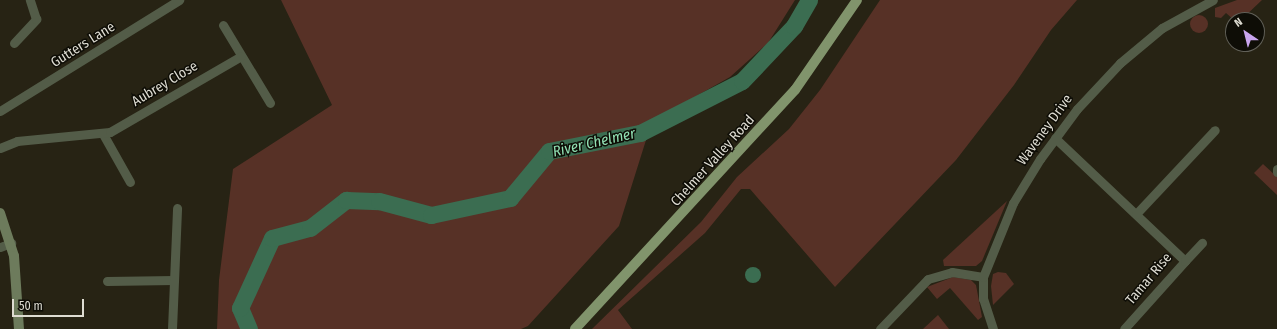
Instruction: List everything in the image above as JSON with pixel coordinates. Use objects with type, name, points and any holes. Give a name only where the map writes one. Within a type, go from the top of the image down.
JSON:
[{"type":"main road","name":"Chelmer Valley Road","points":[[575,329],[795,90],[857,0]]},
{"type":"main road","points":[[0,213],[11,243],[18,284],[19,329]]},
{"type":"street","points":[[14,43],[36,19],[30,0]]},
{"type":"street","name":"Gutters Lane","points":[[0,111],[179,0]]},
{"type":"street","name":"Waveney Drive","points":[[993,329],[983,300],[983,276],[1016,198],[1055,138],[1089,95],[1135,49],[1172,21],[1213,0]]},
{"type":"street","points":[[223,25],[270,103]]},
{"type":"street","name":"Aubrey Close","points":[[0,148],[17,141],[103,134],[241,56]]},
{"type":"street","points":[[1136,214],[1215,130]]},
{"type":"street","points":[[103,134],[130,182]]},
{"type":"street","name":"Tamar Rise","points":[[1055,138],[1185,261],[1124,329]]},
{"type":"street","points":[[172,329],[177,208]]},
{"type":"street","points":[[0,247],[11,243]]},
{"type":"street","points":[[1185,261],[1202,243]]},
{"type":"street","points":[[880,329],[928,279],[952,272],[983,276]]},
{"type":"street","points":[[108,281],[174,280]]},
{"type":"shaded area","points":[[281,0],[795,0],[768,43],[730,77],[652,121],[619,226],[528,326],[521,329],[217,329],[219,280],[233,169],[332,105]]},
{"type":"shaded area","points":[[880,0],[1077,0],[1051,30],[1014,85],[956,160],[835,287],[750,189],[741,189],[705,233],[618,310],[632,329],[592,329],[701,222],[737,177],[789,129],[820,90]]},
{"type":"shaded area","points":[[1237,0],[1262,0],[1249,12],[1225,12],[1221,18],[1215,17],[1215,8]]},
{"type":"shaded area","points":[[1195,15],[1203,15],[1208,20],[1206,31],[1203,33],[1195,33],[1190,28],[1190,20]]},
{"type":"shaded area","points":[[1263,164],[1277,177],[1277,195],[1254,173]]},
{"type":"shaded area","points":[[1007,201],[982,261],[976,266],[944,266],[943,260]]},
{"type":"shaded area","points":[[750,267],[756,267],[761,272],[759,281],[756,283],[750,283],[745,278],[745,272]]},
{"type":"shaded area","points":[[998,272],[1006,273],[1014,284],[993,305],[991,286],[993,274]]},
{"type":"shaded area","points":[[953,277],[971,280],[976,285],[982,317],[978,320],[950,288],[937,299],[927,287]]},
{"type":"shaded area","points":[[938,315],[949,329],[923,329]]},
{"type":"waterway","name":"River Chelmer","points":[[249,329],[240,308],[272,238],[310,228],[346,200],[379,201],[431,215],[510,198],[549,151],[640,133],[742,81],[794,26],[809,0]]}]
